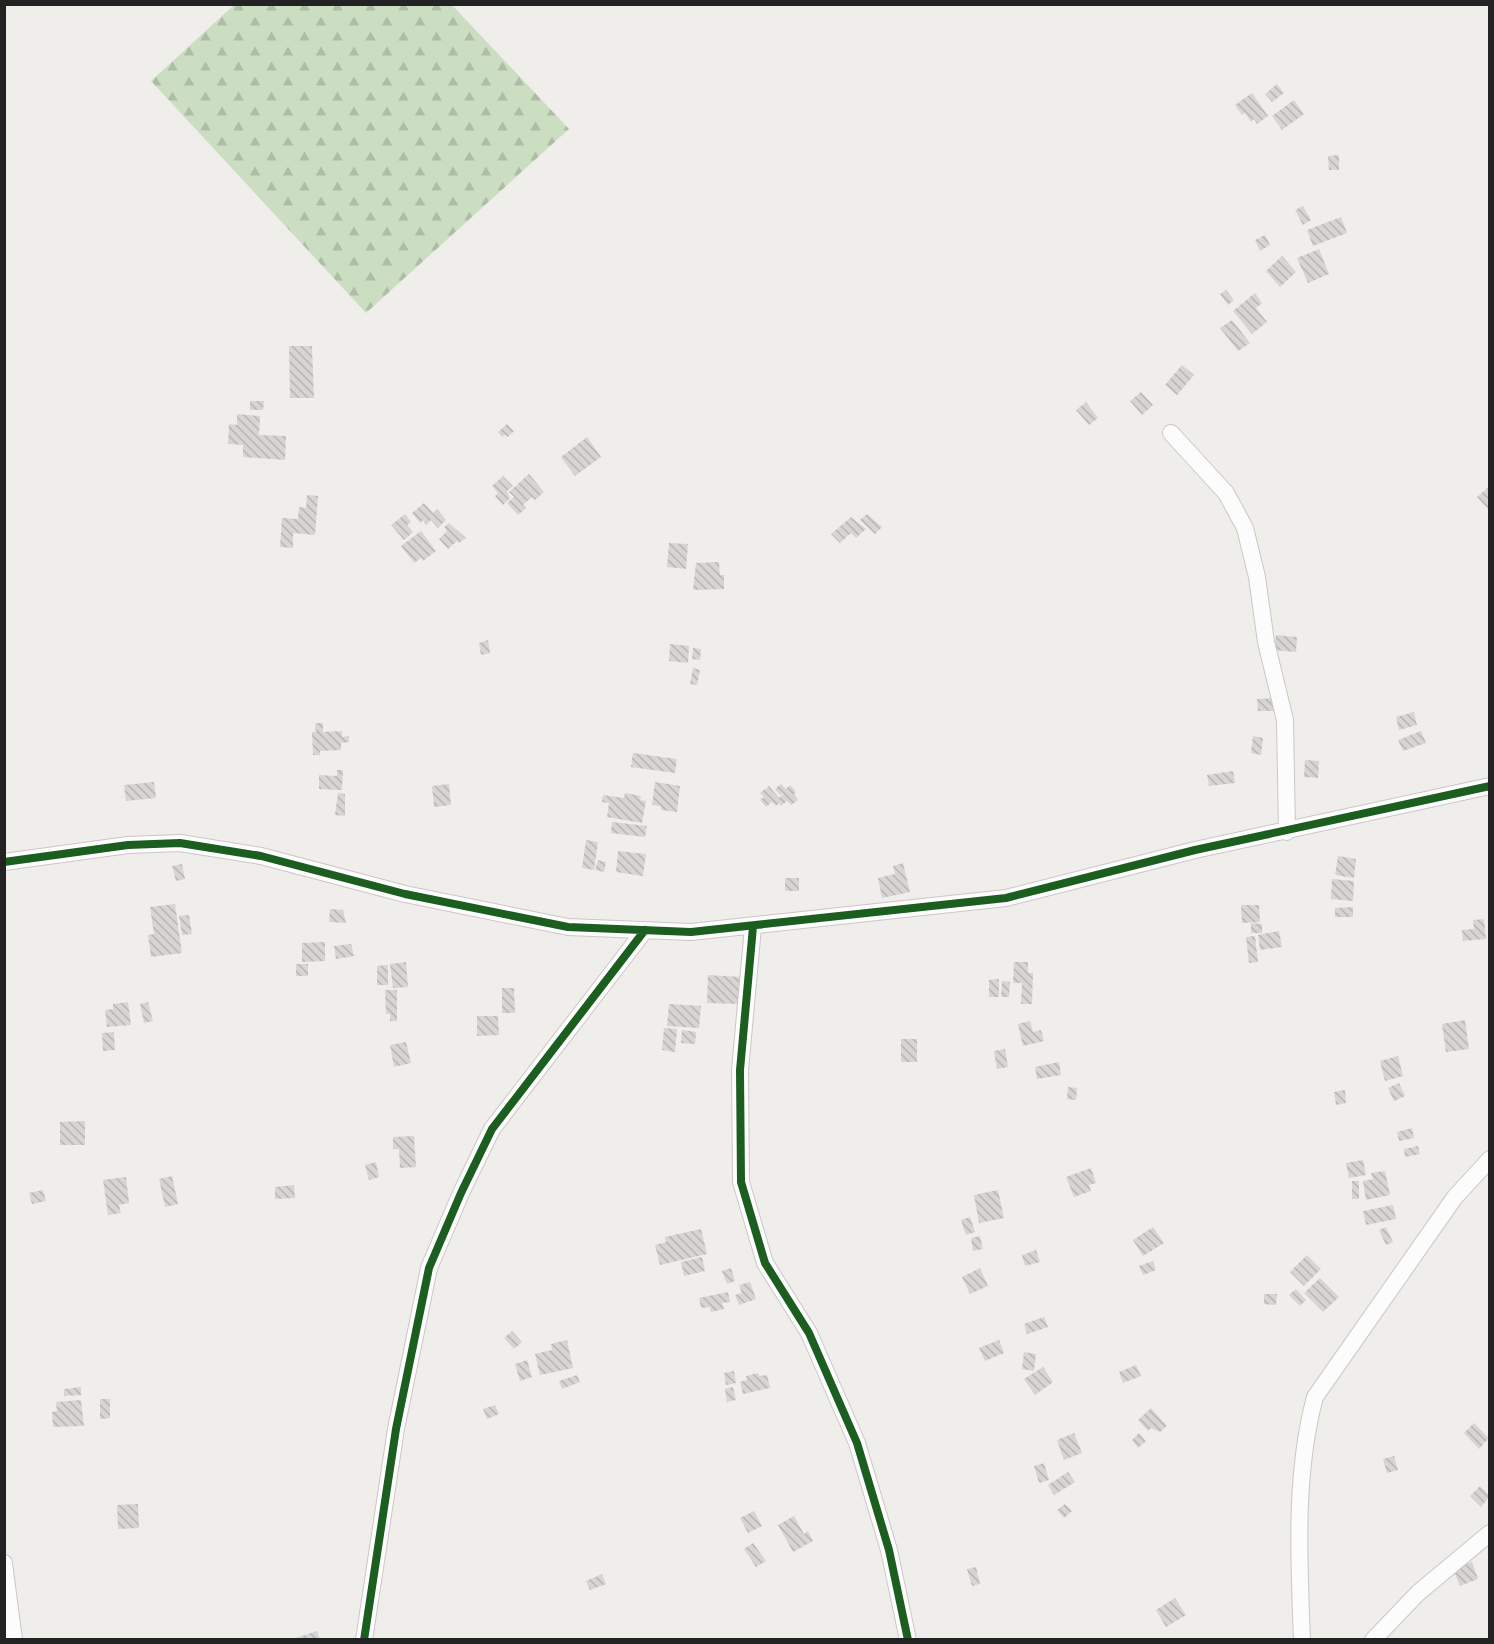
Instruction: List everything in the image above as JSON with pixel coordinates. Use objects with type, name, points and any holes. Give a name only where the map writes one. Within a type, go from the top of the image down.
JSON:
[{"type":"street","points":[[1171,433],[1226,493],[1245,528],[1257,578],[1266,642],[1285,720],[1287,832]]},
{"type":"street","points":[[4,862],[128,845],[180,843],[261,856],[405,894],[568,927],[691,932],[1006,898],[1195,850],[1287,832],[1490,786]]},
{"type":"street","points":[[753,927],[740,1070],[741,1182],[765,1263],[809,1333],[857,1443],[889,1550],[908,1640]]},
{"type":"street","points":[[364,1640],[396,1429],[429,1268],[461,1193],[492,1129],[645,930]]},
{"type":"street","points":[[1302,1640],[1299,1556],[1306,1431],[1315,1397],[1455,1197],[1490,1159]]},
{"type":"street","points":[[1373,1640],[1418,1593],[1490,1533]]},
{"type":"street","points":[[4,1563],[14,1640]]},
{"type":"green space","points":[[235,4],[452,5],[569,129],[366,313],[151,81]]},
{"type":"building","points":[[1277,84],[1284,93],[1272,102],[1265,94]]},
{"type":"building","points":[[1252,93],[1268,116],[1257,124],[1254,119],[1251,122],[1245,113],[1242,115],[1235,105]]},
{"type":"building","points":[[1294,100],[1304,114],[1282,130],[1272,116]]},
{"type":"building","points":[[1339,155],[1339,170],[1329,170],[1328,156]]},
{"type":"building","points":[[1303,206],[1311,220],[1303,225],[1295,210]]},
{"type":"building","points":[[1341,217],[1347,233],[1313,246],[1307,230]]},
{"type":"building","points":[[1265,235],[1270,245],[1260,251],[1255,240]]},
{"type":"building","points":[[1319,249],[1329,274],[1308,283],[1297,258]]},
{"type":"building","points":[[1282,256],[1296,272],[1280,287],[1266,271]]},
{"type":"building","points":[[1226,290],[1234,300],[1228,305],[1220,294]]},
{"type":"building","points":[[1255,293],[1262,303],[1256,308],[1267,322],[1252,334],[1233,311]]},
{"type":"building","points":[[1232,320],[1250,343],[1238,351],[1220,328]]},
{"type":"building","points":[[289,346],[312,346],[314,398],[290,398]]},
{"type":"building","points":[[1182,365],[1194,375],[1177,395],[1165,385]]},
{"type":"building","points":[[1141,392],[1153,405],[1142,415],[1130,401]]},
{"type":"building","points":[[250,401],[264,401],[263,410],[250,410]]},
{"type":"building","points":[[1086,402],[1098,418],[1089,425],[1076,410]]},
{"type":"building","points":[[237,414],[260,416],[259,435],[286,436],[285,460],[243,457],[243,445],[228,444],[229,424],[237,425]]},
{"type":"building","points":[[507,424],[514,431],[508,437],[505,435],[502,437],[498,432]]},
{"type":"building","points":[[587,437],[601,457],[575,476],[561,457]]},
{"type":"building","points":[[529,474],[544,492],[535,500],[532,497],[523,505],[526,508],[518,515],[507,503],[514,497],[509,492]]},
{"type":"building","points":[[503,476],[513,486],[507,491],[510,498],[503,505],[495,496],[498,493],[492,486]]},
{"type":"building","points":[[1490,486],[1490,511],[1477,497]]},
{"type":"building","points":[[307,495],[318,496],[315,535],[293,533],[293,548],[280,547],[282,518],[298,519],[299,507],[306,508]]},
{"type":"building","points":[[424,503],[433,513],[437,509],[446,520],[438,528],[431,520],[426,525],[423,520],[420,523],[412,513]]},
{"type":"building","points":[[405,514],[411,522],[407,525],[413,532],[404,540],[391,525]]},
{"type":"building","points":[[867,514],[882,527],[875,534],[860,520]]},
{"type":"building","points":[[851,517],[866,529],[856,538],[851,533],[840,543],[831,534]]},
{"type":"building","points":[[449,523],[466,538],[459,543],[457,541],[448,549],[439,539],[447,531],[444,527]]},
{"type":"building","points":[[421,531],[436,551],[423,561],[421,558],[414,563],[401,546]]},
{"type":"building","points":[[669,543],[688,544],[686,569],[667,567]]},
{"type":"building","points":[[719,562],[720,575],[724,575],[724,589],[693,590],[696,563]]},
{"type":"building","points":[[1276,635],[1297,637],[1296,652],[1274,650]]},
{"type":"building","points":[[488,640],[490,653],[481,655],[479,643]]},
{"type":"building","points":[[670,644],[689,646],[688,663],[669,661]]},
{"type":"building","points":[[693,648],[701,649],[700,660],[692,659]]},
{"type":"building","points":[[693,668],[700,670],[697,685],[690,684]]},
{"type":"building","points":[[1275,698],[1275,711],[1258,711],[1257,699]]},
{"type":"building","points":[[1414,712],[1417,725],[1399,730],[1396,717]]},
{"type":"building","points":[[315,723],[323,723],[323,732],[342,731],[342,737],[349,736],[349,742],[341,743],[341,750],[320,751],[320,755],[313,755],[312,732],[316,732]]},
{"type":"building","points":[[1421,731],[1426,743],[1403,751],[1398,740]]},
{"type":"building","points":[[1253,736],[1263,738],[1261,755],[1251,753]]},
{"type":"building","points":[[633,753],[677,759],[675,773],[631,767]]},
{"type":"building","points":[[1305,760],[1319,761],[1318,778],[1304,777]]},
{"type":"building","points":[[337,770],[343,770],[342,790],[319,789],[319,775],[337,776]]},
{"type":"building","points":[[1233,771],[1235,783],[1209,786],[1207,775]]},
{"type":"building","points":[[154,782],[156,798],[126,801],[124,785]]},
{"type":"building","points":[[655,782],[680,786],[677,812],[661,810],[661,806],[652,805]]},
{"type":"building","points":[[449,784],[451,805],[434,807],[432,786]]},
{"type":"building","points":[[781,784],[786,789],[790,785],[796,792],[794,794],[798,800],[791,805],[787,801],[781,806],[779,803],[776,806],[772,802],[766,807],[760,800],[764,797],[760,793],[769,786],[779,798],[784,793],[780,795],[775,789]]},
{"type":"building","points":[[338,793],[345,794],[345,816],[335,815]]},
{"type":"building","points":[[625,793],[641,796],[640,800],[646,801],[642,823],[607,817],[609,803],[602,802],[603,795],[624,798]]},
{"type":"building","points":[[612,822],[647,826],[645,837],[611,833]]},
{"type":"building","points":[[586,840],[598,842],[594,870],[582,868]]},
{"type":"building","points":[[618,851],[646,854],[643,876],[616,872]]},
{"type":"building","points":[[1338,856],[1356,859],[1354,878],[1335,875]]},
{"type":"building","points":[[598,860],[606,862],[604,872],[595,870]]},
{"type":"building","points":[[903,863],[910,892],[882,898],[878,878],[895,874],[893,866]]},
{"type":"building","points":[[182,864],[185,879],[176,881],[172,866]]},
{"type":"building","points":[[785,878],[799,878],[799,891],[785,891]]},
{"type":"building","points":[[1332,879],[1354,881],[1353,901],[1331,899]]},
{"type":"building","points":[[175,904],[182,953],[151,957],[148,935],[154,934],[150,907]]},
{"type":"building","points":[[1241,905],[1259,905],[1260,922],[1242,923]]},
{"type":"building","points":[[1353,907],[1353,917],[1335,917],[1335,908]]},
{"type":"building","points":[[330,909],[343,910],[346,923],[329,922]]},
{"type":"building","points":[[189,915],[192,934],[182,935],[179,916]]},
{"type":"building","points":[[1484,919],[1486,939],[1463,941],[1462,930],[1474,929],[1473,920]]},
{"type":"building","points":[[1251,923],[1262,924],[1262,933],[1251,933]]},
{"type":"building","points":[[1279,931],[1282,947],[1260,950],[1258,935]]},
{"type":"building","points":[[1255,936],[1258,962],[1249,963],[1246,937]]},
{"type":"building","points":[[325,942],[325,961],[302,962],[302,943]]},
{"type":"building","points":[[351,944],[354,956],[336,959],[334,946]]},
{"type":"building","points":[[406,962],[408,987],[393,988],[390,964]]},
{"type":"building","points":[[1014,962],[1028,962],[1028,973],[1033,973],[1032,1004],[1021,1004],[1022,983],[1013,983]]},
{"type":"building","points":[[296,964],[308,964],[308,976],[296,976]]},
{"type":"building","points":[[388,965],[388,985],[377,985],[377,966]]},
{"type":"building","points":[[708,975],[742,977],[741,1004],[707,1003]]},
{"type":"building","points":[[999,979],[999,997],[989,997],[989,980]]},
{"type":"building","points":[[1002,981],[1010,982],[1009,997],[1001,997]]},
{"type":"building","points":[[502,988],[514,988],[515,1013],[502,1013]]},
{"type":"building","points":[[385,990],[397,990],[397,1021],[390,1021],[390,1014],[386,1014]]},
{"type":"building","points":[[128,1002],[131,1025],[107,1027],[105,1010],[113,1009],[113,1004]]},
{"type":"building","points":[[148,1002],[153,1021],[144,1023],[140,1004]]},
{"type":"building","points":[[669,1004],[701,1006],[699,1028],[667,1026]]},
{"type":"building","points":[[477,1016],[498,1016],[499,1035],[477,1036]]},
{"type":"building","points":[[1465,1020],[1469,1049],[1446,1052],[1442,1024]]},
{"type":"building","points":[[1030,1021],[1033,1032],[1041,1030],[1044,1041],[1023,1046],[1018,1024]]},
{"type":"building","points":[[664,1028],[677,1029],[675,1052],[662,1050]]},
{"type":"building","points":[[682,1030],[696,1032],[695,1044],[681,1043]]},
{"type":"building","points":[[114,1032],[115,1050],[103,1051],[102,1033]]},
{"type":"building","points":[[901,1039],[917,1039],[917,1062],[901,1062]]},
{"type":"building","points":[[406,1042],[411,1063],[394,1067],[390,1045]]},
{"type":"building","points":[[1005,1049],[1008,1067],[997,1069],[994,1051]]},
{"type":"building","points":[[1398,1056],[1403,1076],[1385,1081],[1380,1061]]},
{"type":"building","points":[[1059,1062],[1061,1075],[1037,1079],[1035,1067]]},
{"type":"building","points":[[1399,1083],[1405,1096],[1394,1101],[1388,1088]]},
{"type":"building","points":[[1068,1087],[1077,1088],[1076,1100],[1067,1099]]},
{"type":"building","points":[[1345,1090],[1346,1103],[1336,1105],[1334,1092]]},
{"type":"building","points":[[85,1121],[85,1145],[60,1145],[60,1122]]},
{"type":"building","points":[[1412,1128],[1414,1138],[1399,1141],[1397,1132]]},
{"type":"building","points":[[414,1136],[416,1167],[400,1168],[399,1149],[393,1149],[393,1137]]},
{"type":"building","points":[[1418,1146],[1420,1154],[1405,1157],[1404,1149]]},
{"type":"building","points":[[1363,1160],[1366,1175],[1349,1178],[1346,1163]]},
{"type":"building","points":[[376,1162],[379,1177],[369,1180],[365,1165]]},
{"type":"building","points":[[1091,1168],[1096,1183],[1089,1185],[1091,1191],[1074,1197],[1066,1177]]},
{"type":"building","points":[[1385,1171],[1390,1195],[1366,1200],[1363,1181],[1373,1179],[1371,1173]]},
{"type":"building","points":[[172,1176],[178,1204],[165,1207],[159,1179]]},
{"type":"building","points":[[126,1177],[129,1203],[119,1205],[121,1213],[108,1215],[103,1180]]},
{"type":"building","points":[[1352,1181],[1359,1181],[1359,1199],[1352,1199]]},
{"type":"building","points":[[294,1185],[295,1198],[275,1199],[275,1187]]},
{"type":"building","points":[[43,1190],[46,1201],[32,1204],[29,1193]]},
{"type":"building","points":[[998,1190],[1004,1218],[979,1223],[974,1195]]},
{"type":"building","points":[[1393,1205],[1396,1219],[1366,1225],[1363,1211]]},
{"type":"building","points":[[970,1217],[975,1232],[966,1235],[961,1220]]},
{"type":"building","points":[[1153,1227],[1164,1243],[1143,1256],[1133,1240]]},
{"type":"building","points":[[1386,1227],[1393,1242],[1386,1245],[1379,1230]]},
{"type":"building","points":[[701,1229],[707,1254],[660,1265],[655,1245],[666,1242],[665,1237]]},
{"type":"building","points":[[980,1236],[983,1249],[973,1251],[971,1238]]},
{"type":"building","points":[[1036,1250],[1040,1262],[1025,1266],[1022,1255]]},
{"type":"building","points":[[1307,1255],[1321,1269],[1304,1286],[1290,1272]]},
{"type":"building","points":[[702,1257],[705,1271],[684,1276],[681,1262]]},
{"type":"building","points":[[1153,1261],[1156,1270],[1143,1275],[1139,1266]]},
{"type":"building","points":[[731,1268],[735,1281],[727,1284],[722,1271]]},
{"type":"building","points":[[980,1268],[988,1286],[970,1294],[962,1277]]},
{"type":"building","points":[[1320,1278],[1339,1297],[1323,1312],[1304,1293]]},
{"type":"building","points":[[750,1282],[756,1299],[739,1305],[735,1295],[742,1293],[739,1285]]},
{"type":"building","points":[[1296,1289],[1306,1300],[1300,1306],[1289,1295]]},
{"type":"building","points":[[728,1292],[730,1302],[722,1303],[724,1309],[711,1312],[710,1307],[701,1308],[699,1298]]},
{"type":"building","points":[[1264,1294],[1277,1294],[1276,1305],[1264,1304]]},
{"type":"building","points":[[1044,1317],[1048,1327],[1027,1334],[1024,1324]]},
{"type":"building","points":[[512,1331],[522,1342],[514,1349],[504,1338]]},
{"type":"building","points":[[567,1340],[573,1368],[540,1375],[535,1354],[552,1350],[551,1344]]},
{"type":"building","points":[[999,1340],[1004,1353],[985,1361],[979,1348]]},
{"type":"building","points":[[1024,1352],[1036,1354],[1034,1371],[1022,1369]]},
{"type":"building","points":[[527,1360],[532,1377],[520,1381],[515,1364]]},
{"type":"building","points":[[1136,1365],[1141,1376],[1123,1383],[1119,1372]]},
{"type":"building","points":[[1043,1367],[1053,1382],[1035,1395],[1024,1379]]},
{"type":"building","points":[[734,1371],[736,1383],[726,1385],[724,1373]]},
{"type":"building","points":[[758,1373],[759,1376],[767,1375],[770,1388],[743,1394],[740,1382],[747,1380],[746,1376]]},
{"type":"building","points":[[577,1375],[580,1382],[562,1389],[559,1381]]},
{"type":"building","points":[[81,1387],[81,1395],[64,1396],[64,1389]]},
{"type":"building","points":[[733,1387],[736,1400],[727,1402],[725,1389]]},
{"type":"building","points":[[100,1399],[110,1399],[110,1418],[100,1419]]},
{"type":"building","points":[[81,1400],[84,1426],[53,1427],[52,1412],[57,1411],[56,1402]]},
{"type":"building","points":[[495,1405],[499,1414],[487,1419],[483,1409]]},
{"type":"building","points":[[1151,1408],[1167,1426],[1160,1432],[1151,1428],[1148,1431],[1138,1420]]},
{"type":"building","points":[[1474,1423],[1489,1438],[1479,1449],[1464,1433]]},
{"type":"building","points":[[1074,1433],[1082,1453],[1064,1460],[1057,1440]]},
{"type":"building","points":[[1139,1433],[1146,1441],[1138,1448],[1132,1440]]},
{"type":"building","points":[[1394,1456],[1398,1470],[1387,1473],[1383,1459]]},
{"type":"building","points":[[1044,1463],[1049,1480],[1039,1483],[1034,1466]]},
{"type":"building","points":[[1068,1472],[1075,1482],[1054,1495],[1048,1485]]},
{"type":"building","points":[[1480,1486],[1490,1496],[1481,1507],[1470,1496]]},
{"type":"building","points":[[138,1504],[139,1528],[118,1529],[117,1505]]},
{"type":"building","points":[[1065,1504],[1072,1511],[1064,1518],[1057,1510]]},
{"type":"building","points":[[754,1511],[762,1526],[748,1533],[740,1518]]},
{"type":"building","points":[[794,1516],[804,1534],[808,1531],[813,1541],[793,1552],[778,1525]]},
{"type":"building","points":[[753,1543],[766,1561],[756,1567],[744,1549]]},
{"type":"building","points":[[1472,1562],[1478,1579],[1460,1586],[1453,1569]]},
{"type":"building","points":[[976,1567],[980,1584],[972,1586],[967,1569]]},
{"type":"building","points":[[602,1574],[606,1584],[590,1590],[586,1581]]},
{"type":"building","points":[[1175,1598],[1186,1615],[1166,1627],[1156,1610]]},
{"type":"building","points":[[317,1631],[320,1640],[293,1640],[293,1639]]},
{"type":"cycle path","points":[[4,862],[128,845],[180,843],[261,856],[405,894],[568,927],[691,932],[1006,898],[1195,850],[1490,786]]},
{"type":"cycle path","points":[[753,927],[740,1070],[741,1182],[765,1263],[809,1333],[857,1443],[889,1550],[908,1640]]},
{"type":"cycle path","points":[[364,1640],[396,1429],[429,1268],[461,1193],[492,1129],[645,930]]}]
